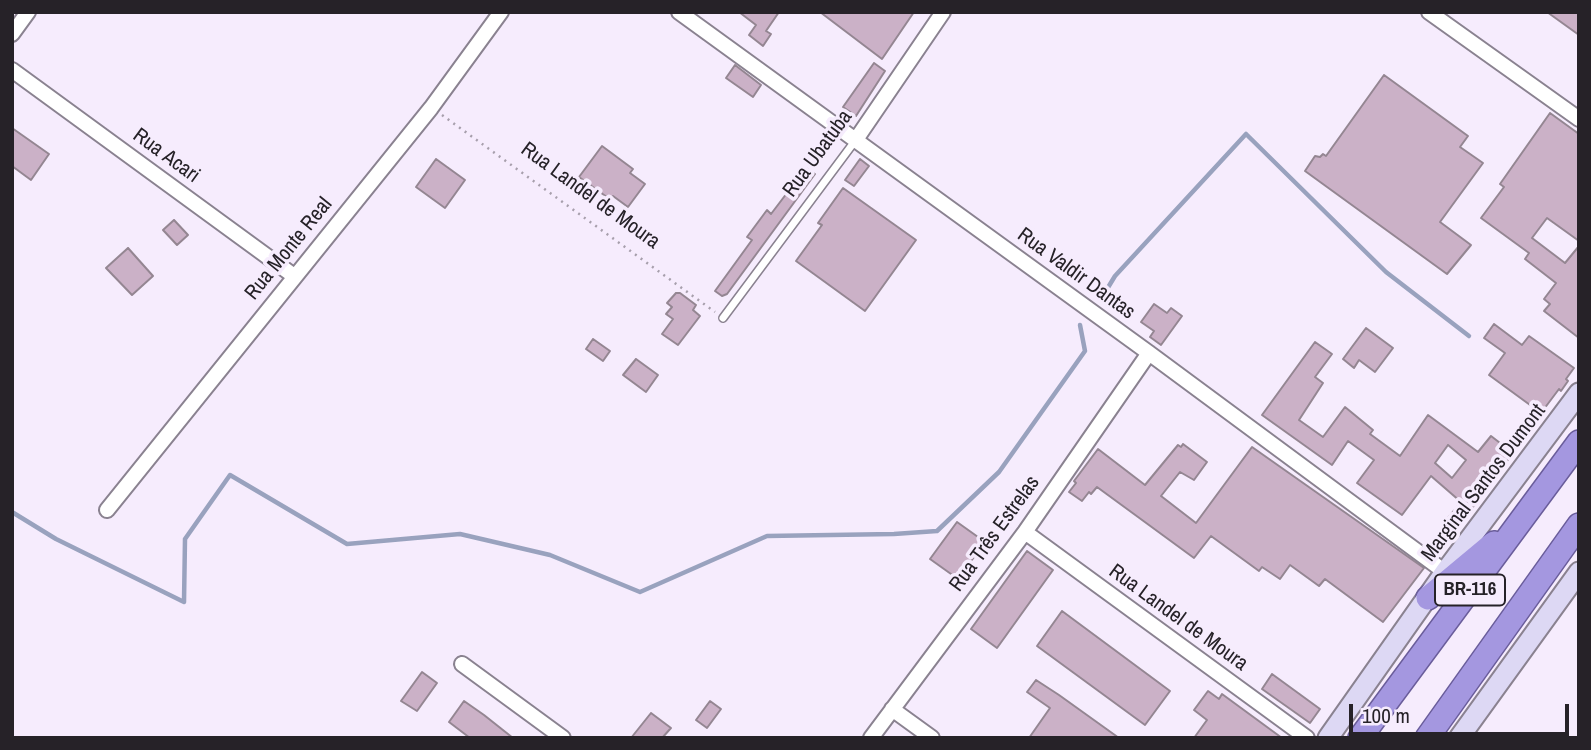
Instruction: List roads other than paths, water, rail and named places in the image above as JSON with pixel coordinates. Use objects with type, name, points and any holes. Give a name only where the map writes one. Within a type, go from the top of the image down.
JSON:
[{"type":"highway","name":"BR-116","points":[[1360,738],[1579,442]]},
{"type":"highway","name":"BR-116","points":[[1427,738],[1579,525]]},
{"type":"highway","points":[[1428,597],[1517,527]]},
{"type":"main road","name":"Marginal Santos Dumont","points":[[1328,738],[1445,572],[1579,393]]},
{"type":"main road","points":[[1459,738],[1579,572]]},
{"type":"street","points":[[12,34],[28,12]]},
{"type":"street","name":"Rua Monte Real","points":[[107,510],[431,107],[500,12]]},
{"type":"street","name":"Rua Valdir Dantas","points":[[679,12],[1149,353],[1445,572]]},
{"type":"street","name":"Rua Ubatuba","points":[[855,141],[943,12]]},
{"type":"street","points":[[1429,12],[1579,120]]},
{"type":"street","name":"Rua Acari","points":[[12,70],[294,276]]},
{"type":"street","name":"Rua Três Estrelas","points":[[872,738],[1025,532],[1149,353]]},
{"type":"street","name":"Rua Landel de Moura","points":[[1025,532],[1307,738]]},
{"type":"street","points":[[462,664],[563,738]]},
{"type":"street","points":[[892,709],[932,738]]},
{"type":"lane","name":"Rua Ubatuba","points":[[723,318],[855,141]]},
{"type":"waterway","points":[[1101,299],[1115,276],[1246,134],[1386,272],[1469,336]]},
{"type":"waterway","points":[[12,512],[56,539],[184,602],[185,539],[230,475],[347,544],[460,534],[550,555],[640,592],[767,536],[937,531],[999,472],[1085,351],[1080,325]]}]
